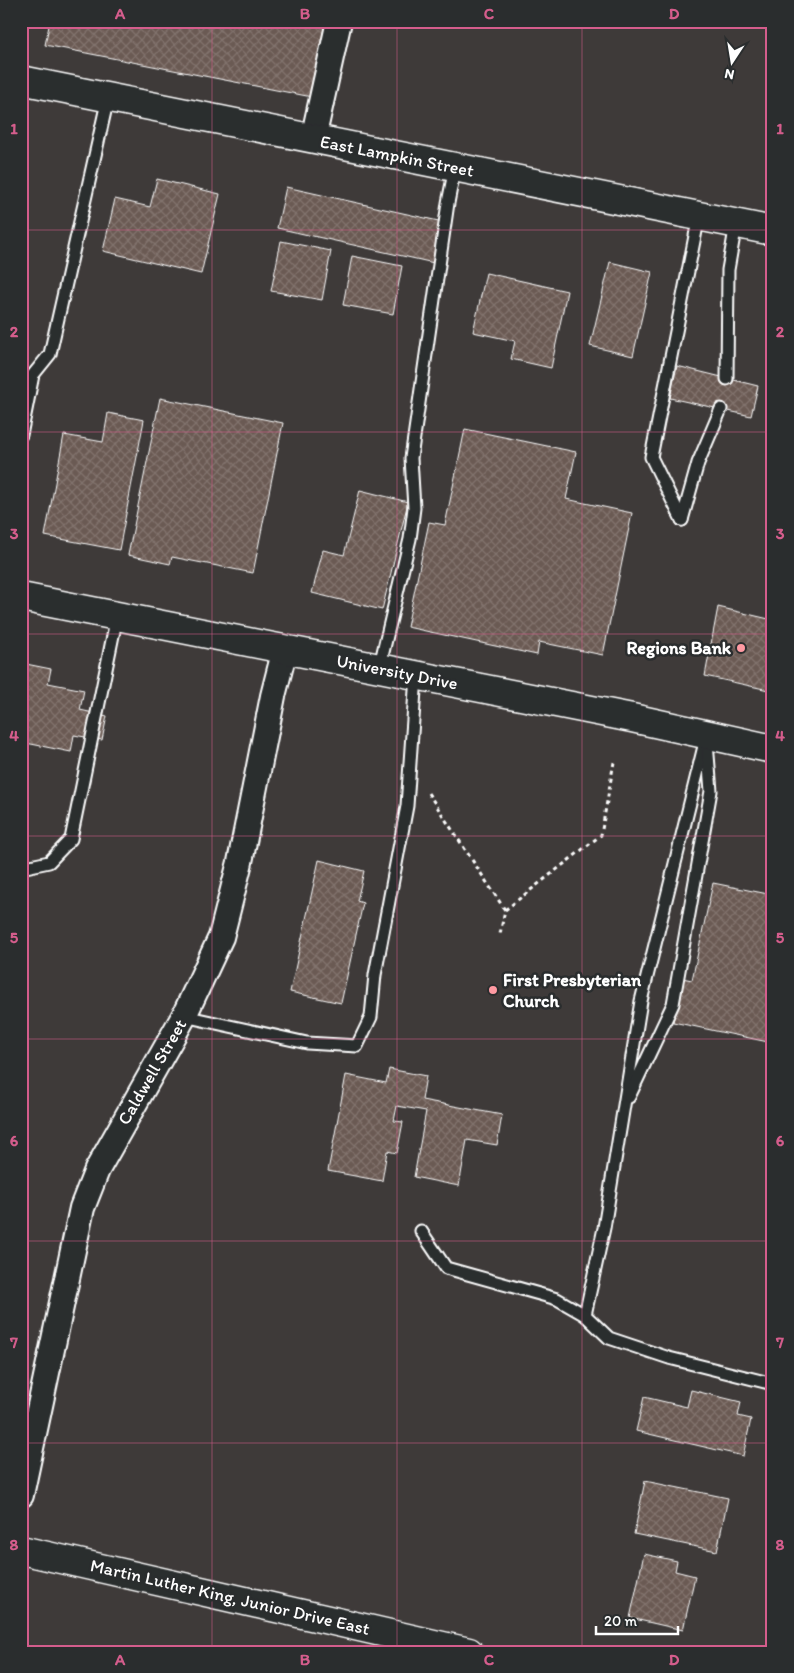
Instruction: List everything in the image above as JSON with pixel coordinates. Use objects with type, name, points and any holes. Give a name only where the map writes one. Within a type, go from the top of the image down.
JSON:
[{"type":"street","points":[[313,139],[339,21]]},
{"type":"street","name":"East Lampkin Street","points":[[21,80],[773,231]]},
{"type":"street","name":"University Drive","points":[[21,597],[773,749]]},
{"type":"street","name":"Caldwell Street","points":[[21,1495],[82,1208],[97,1170],[184,1016],[221,937],[240,862],[273,696],[285,649]]},
{"type":"street","name":"Martin Luther King, Junior Drive East","points":[[21,1550],[469,1652]]},
{"type":"lane","points":[[21,435],[33,375],[50,354],[108,98]]},
{"type":"lane","points":[[379,669],[410,538],[414,508],[411,458],[448,203],[455,167]]},
{"type":"lane","points":[[699,216],[652,457],[682,520],[698,463],[721,409]]},
{"type":"lane","points":[[728,379],[728,270],[736,224]]},
{"type":"lane","points":[[21,868],[49,862],[71,839],[116,616]]},
{"type":"lane","points":[[184,1016],[306,1043],[357,1046],[371,1017],[375,976],[407,806],[416,676]]},
{"type":"lane","points":[[623,1110],[673,1004],[711,791],[706,734]]},
{"type":"lane","points":[[585,1315],[604,1228],[641,1001],[706,734]]},
{"type":"lane","points":[[421,1231],[446,1268],[557,1299],[585,1315],[609,1338],[669,1358],[773,1384]]},
{"type":"path","points":[[500,934],[505,910],[601,835],[614,762]]},
{"type":"path","points":[[427,792],[505,910]]},
{"type":"building","points":[[50,21],[327,21],[312,97],[45,45]]},
{"type":"building","points":[[21,154],[26,155],[21,178]]},
{"type":"building","points":[[157,179],[220,194],[201,274],[103,251],[115,199],[150,207]]},
{"type":"building","points":[[286,187],[443,222],[434,263],[277,228]]},
{"type":"building","points":[[281,241],[331,251],[322,300],[271,291]]},
{"type":"building","points":[[352,256],[402,266],[393,314],[343,305]]},
{"type":"building","points":[[610,262],[652,272],[633,356],[590,346]]},
{"type":"building","points":[[486,273],[567,291],[551,368],[511,359],[515,341],[473,332]]},
{"type":"building","points":[[677,366],[758,386],[751,416],[670,398]]},
{"type":"building","points":[[160,398],[283,423],[253,573],[172,557],[170,564],[128,555]]},
{"type":"building","points":[[108,413],[144,420],[119,550],[45,536],[64,435],[103,442]]},
{"type":"building","points":[[465,429],[576,452],[566,499],[632,513],[603,655],[539,642],[537,655],[407,627],[429,522],[445,525]]},
{"type":"building","points":[[360,490],[408,502],[382,610],[312,593],[323,550],[344,555]]},
{"type":"building","name":"Regions Bank","points":[[718,607],[773,620],[773,691],[705,676]]},
{"type":"building","points":[[21,663],[51,669],[48,683],[84,690],[80,710],[107,716],[102,740],[74,735],[71,752],[21,742]]},
{"type":"building","points":[[319,860],[364,871],[357,901],[363,903],[341,1003],[290,992]]},
{"type":"building","points":[[713,883],[773,895],[773,1043],[673,1022],[682,978],[692,980]]},
{"type":"building","points":[[389,1069],[426,1076],[422,1100],[502,1115],[497,1145],[467,1140],[459,1186],[414,1177],[426,1111],[397,1106],[394,1121],[403,1122],[397,1153],[387,1151],[382,1181],[328,1171],[346,1075],[386,1083]]},
{"type":"building","points":[[691,1390],[741,1402],[738,1416],[751,1419],[743,1456],[636,1431],[644,1397],[687,1407]]},
{"type":"building","points":[[645,1481],[728,1498],[717,1551],[634,1534]]},
{"type":"building","points":[[644,1554],[677,1561],[675,1571],[695,1576],[683,1630],[630,1618]]},
{"type":"place","name":"Regions Bank","points":[[741,648]]},
{"type":"place","name":"First Presbyterian Church","points":[[493,990]]}]
